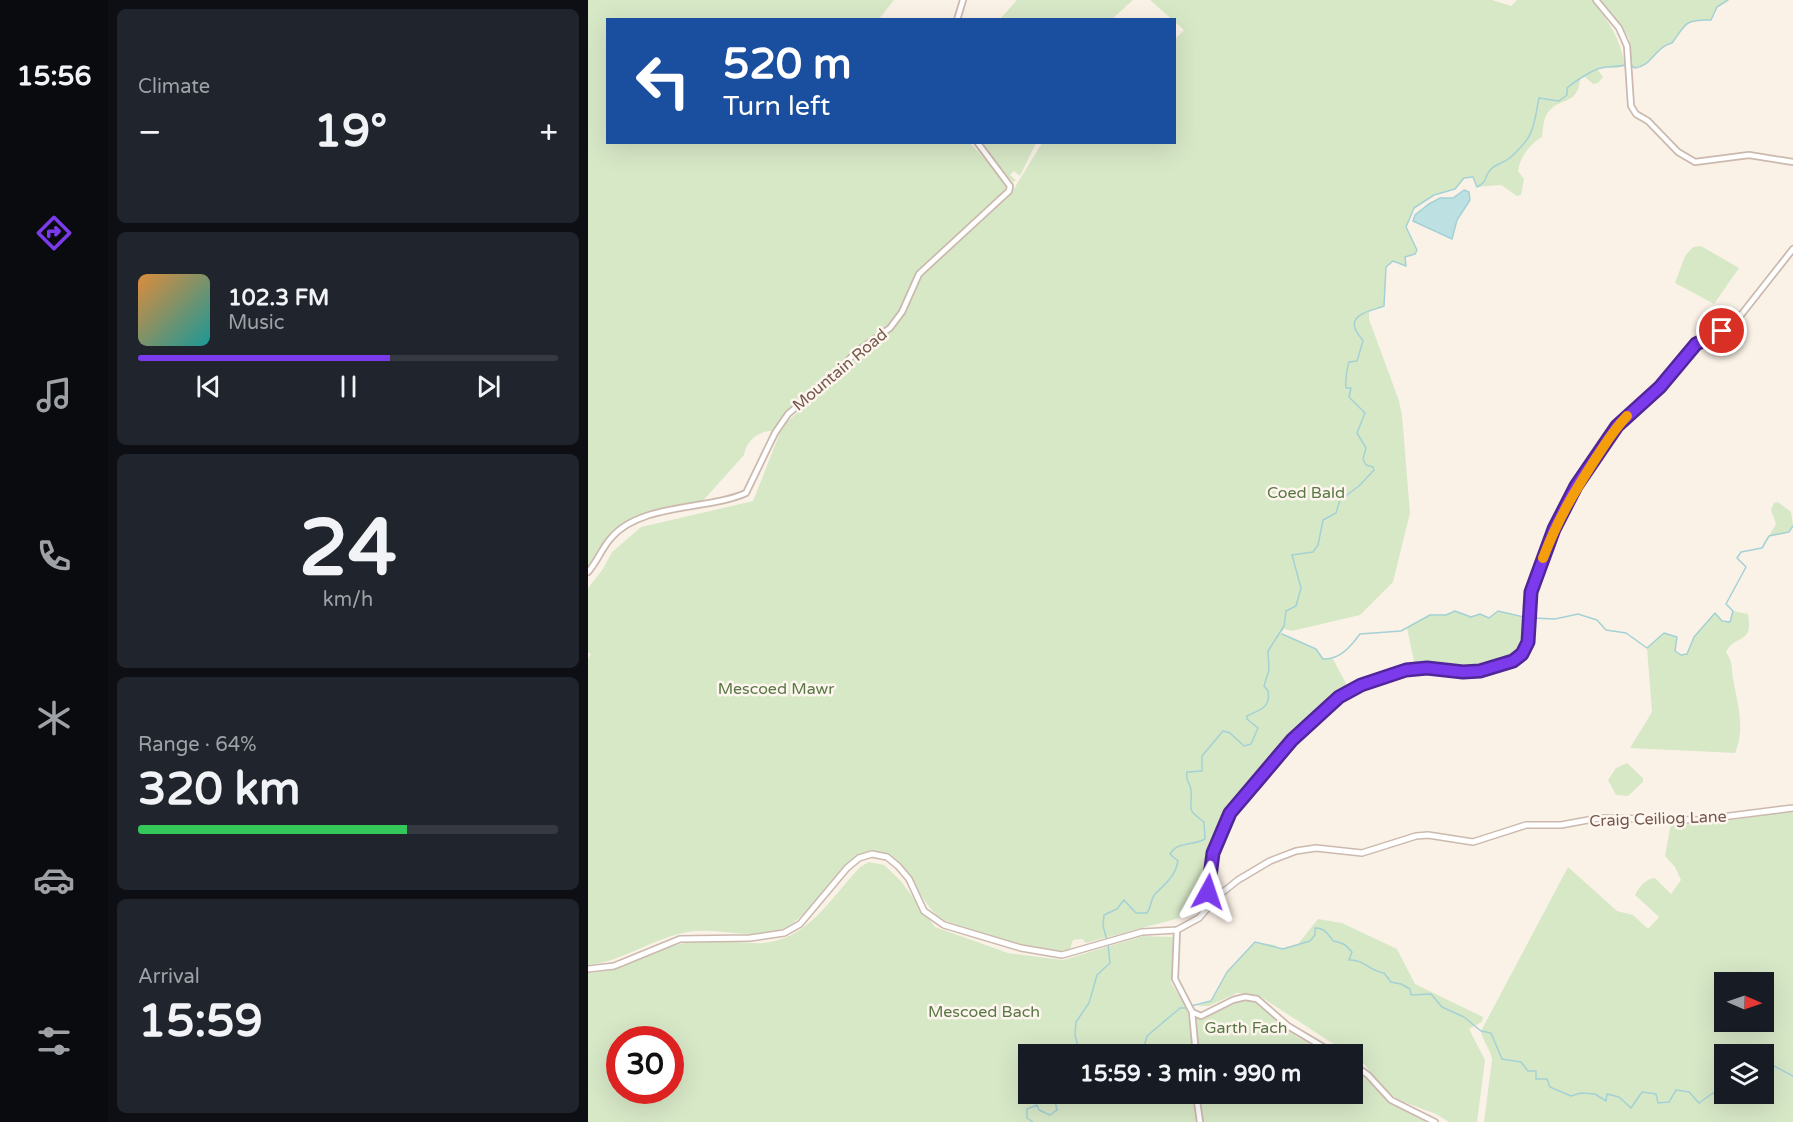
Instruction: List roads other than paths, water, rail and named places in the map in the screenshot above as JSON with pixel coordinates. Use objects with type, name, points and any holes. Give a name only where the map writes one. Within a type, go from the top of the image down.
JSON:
[{"type":"street","points":[[958,18],[963,0]]},
{"type":"street","points":[[1596,0],[1624,38],[1630,71],[1630,97],[1636,114],[1648,121],[1686,158],[1705,162],[1720,157],[1757,155],[1793,162]]},
{"type":"street","name":"Mountain Road","points":[[588,573],[612,537],[628,524],[676,508],[736,498],[747,493],[776,433],[788,414],[832,377],[856,352],[890,328],[902,312],[919,274],[1008,191],[1010,186],[1006,179],[978,144]]},
{"type":"street","points":[[1212,904],[1208,892],[1210,866],[1230,813],[1280,753],[1325,708],[1361,685],[1406,670],[1427,668],[1473,672],[1513,661],[1526,648],[1531,592],[1562,513],[1576,486],[1617,426],[1660,387],[1696,344],[1722,331],[1742,315],[1793,249]]},
{"type":"street","name":"Craig Ceiliog Lane","points":[[1178,930],[1199,918],[1218,896],[1270,861],[1308,848],[1362,852],[1416,836],[1428,835],[1473,842],[1527,825],[1561,825],[1599,818],[1712,819],[1793,808]]},
{"type":"street","points":[[588,969],[614,966],[680,939],[750,938],[784,933],[801,924],[847,868],[859,858],[872,854],[887,857],[898,866],[909,879],[924,911],[944,925],[1022,948],[1052,954],[1076,952],[1142,932],[1178,930],[1175,979],[1192,1012],[1195,1044]]},
{"type":"street","points":[[1192,1012],[1201,1016],[1233,1000],[1245,997],[1257,999],[1288,1026],[1318,1044]]},
{"type":"street","points":[[1363,1071],[1391,1100],[1435,1122]]},
{"type":"street","points":[[1197,1104],[1200,1122]]},
{"type":"water","points":[[1464,190],[1469,192],[1470,200],[1457,220],[1452,239],[1413,221],[1415,215],[1429,204],[1440,198],[1453,198]]},
{"type":"waterway","points":[[1630,65],[1635,68],[1646,64],[1661,48],[1672,43],[1686,24],[1711,20],[1717,7],[1728,0]]},
{"type":"waterway","points":[[1107,940],[1103,926],[1104,915],[1117,909],[1124,900],[1136,913],[1147,913],[1154,896],[1175,872],[1178,861],[1170,854],[1173,850],[1181,845],[1205,839],[1204,822],[1194,814],[1191,808],[1191,790],[1187,772],[1202,771],[1202,756],[1223,731],[1230,733],[1244,746],[1251,744],[1258,728],[1247,719],[1247,716],[1263,708],[1268,701],[1268,691],[1264,686],[1269,670],[1268,651],[1284,626],[1286,611],[1296,606],[1301,588],[1292,555],[1313,552],[1318,545],[1323,520],[1336,513],[1340,500],[1359,486],[1374,470],[1373,467],[1366,465],[1363,459],[1366,448],[1357,433],[1365,413],[1349,397],[1351,388],[1346,388],[1349,362],[1357,361],[1363,341],[1354,323],[1364,313],[1384,306],[1386,267],[1393,261],[1406,266],[1405,257],[1415,254],[1417,250],[1406,227],[1414,208],[1434,195],[1455,189],[1464,178],[1473,177],[1477,187],[1483,183],[1491,169],[1511,157],[1529,136],[1539,98],[1559,101],[1567,95],[1567,88],[1588,74],[1601,68],[1626,65]]},
{"type":"waterway","points":[[1533,618],[1555,619],[1578,614],[1597,620],[1606,630],[1626,633],[1647,648],[1664,633],[1677,637],[1675,651],[1681,655],[1687,654],[1694,637],[1715,613],[1722,621],[1730,622],[1733,611],[1726,604],[1746,567],[1737,558],[1741,552],[1762,548],[1769,536],[1789,532],[1793,526]]},
{"type":"waterway","points":[[1282,634],[1316,649],[1323,659],[1329,659],[1340,655],[1360,634],[1401,631],[1430,615],[1446,615],[1455,611],[1471,617],[1480,614],[1489,618],[1498,611],[1528,618]]},
{"type":"waterway","points":[[1191,1006],[1211,1001],[1227,972],[1255,942],[1283,949],[1310,941],[1315,935],[1315,928],[1318,928],[1326,932],[1333,941],[1341,943],[1352,952],[1349,960],[1358,961],[1384,973],[1391,982],[1410,989],[1411,995],[1431,994],[1442,1007],[1464,1017],[1481,1031],[1491,1033],[1502,1059],[1521,1062],[1528,1071],[1536,1071],[1536,1079],[1547,1079],[1550,1087],[1571,1096],[1581,1093],[1595,1094],[1606,1101],[1607,1094],[1619,1097],[1631,1108],[1642,1092],[1656,1094],[1658,1103],[1669,1102],[1676,1090],[1689,1092],[1699,1103],[1714,1094]]},
{"type":"waterway","points":[[1077,1044],[1075,1035],[1076,1022],[1089,1003],[1097,975],[1110,963],[1108,944]]},
{"type":"waterway","points":[[1145,1044],[1147,1036],[1180,1008],[1187,1008]]},
{"type":"waterway","points":[[1774,1066],[1793,1076]]},
{"type":"waterway","points":[[1033,1122],[1027,1118],[1027,1109],[1037,1105],[1039,1110],[1050,1115],[1057,1110],[1056,1104]]},
{"type":"park label","name":"Coed Bald","points":[[1306,493]]},
{"type":"park label","name":"Mescoed Mawr","points":[[776,689]]},
{"type":"park label","name":"Mescoed Bach","points":[[984,1012]]},
{"type":"park label","name":"Garth Fach","points":[[1246,1028]]}]
